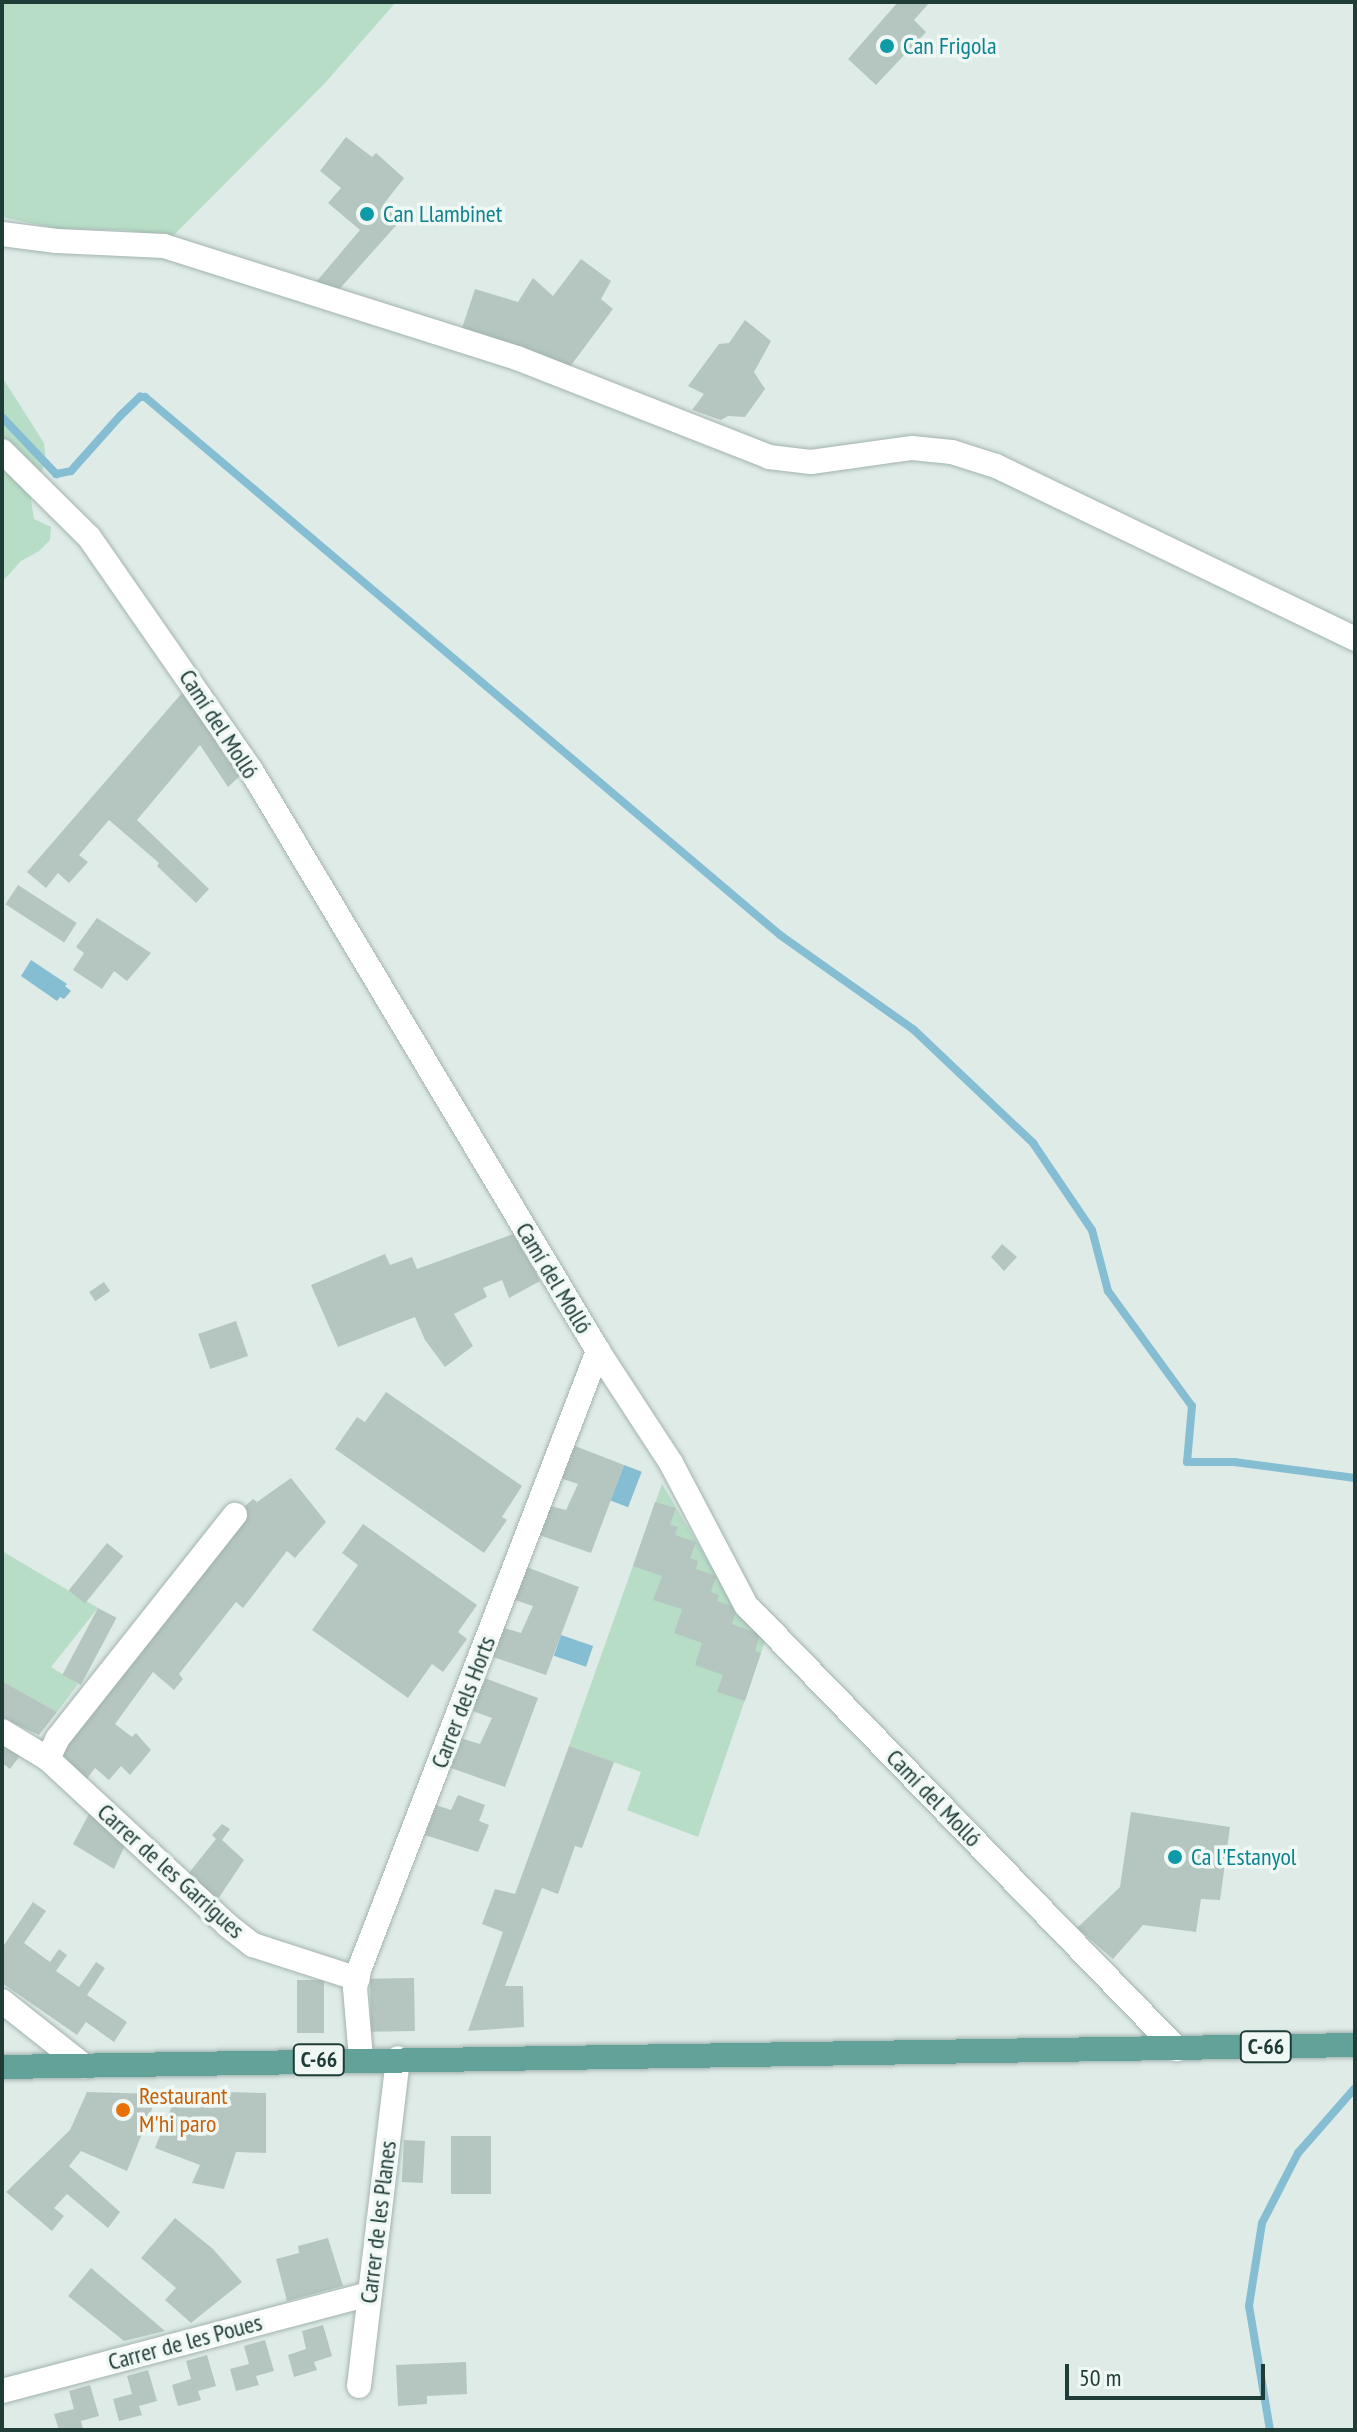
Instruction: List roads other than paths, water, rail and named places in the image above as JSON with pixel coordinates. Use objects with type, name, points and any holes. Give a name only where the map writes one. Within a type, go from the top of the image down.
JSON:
[{"type":"main road","name":"C-66","points":[[2,2067],[361,2058],[1355,2045]]},
{"type":"street","points":[[2,234],[57,241],[164,246],[517,358],[769,457],[811,462],[912,448],[952,452],[996,466],[1355,639]]},
{"type":"street","name":"Camí del Molló","points":[[2,451],[89,537],[251,770],[598,1351],[671,1463],[746,1605],[1177,2049]]},
{"type":"street","name":"Carrer dels Horts","points":[[361,2058],[358,1979],[598,1351]]},
{"type":"street","points":[[48,1759],[58,1738],[235,1515]]},
{"type":"street","name":"Carrer de les Garrigues","points":[[2,1731],[48,1759],[227,1925],[253,1945],[358,1979]]},
{"type":"street","points":[[2,2001],[84,2066]]},
{"type":"street","name":"Carrer de les Planes","points":[[359,2386],[398,2058]]},
{"type":"street","name":"Carrer de les Poues","points":[[2,2391],[368,2294]]},
{"type":"water","points":[[31,960],[67,984],[65,986],[71,991],[64,999],[60,997],[57,1001],[21,976]]},
{"type":"water","points":[[624,1465],[642,1472],[628,1507],[610,1500]]},
{"type":"water","points":[[561,1635],[593,1646],[586,1667],[554,1656]]},
{"type":"waterway","points":[[2,417],[56,474],[71,471],[120,416],[140,397],[145,397],[780,935],[913,1029],[1033,1143],[1092,1230],[1108,1291],[1192,1406],[1187,1462],[1234,1462],[1355,1478]]},
{"type":"waterway","points":[[1270,2430],[1249,2306],[1262,2223],[1298,2153],[1355,2088]]},
{"type":"place","name":"Can Frigola","points":[[887,46]]},
{"type":"place","name":"Can Llambinet","points":[[367,214]]},
{"type":"place","name":"Ca l'Estanyol","points":[[1175,1857]]},
{"type":"place","name":"Restaurant M'hi paro","points":[[123,2110]]}]
